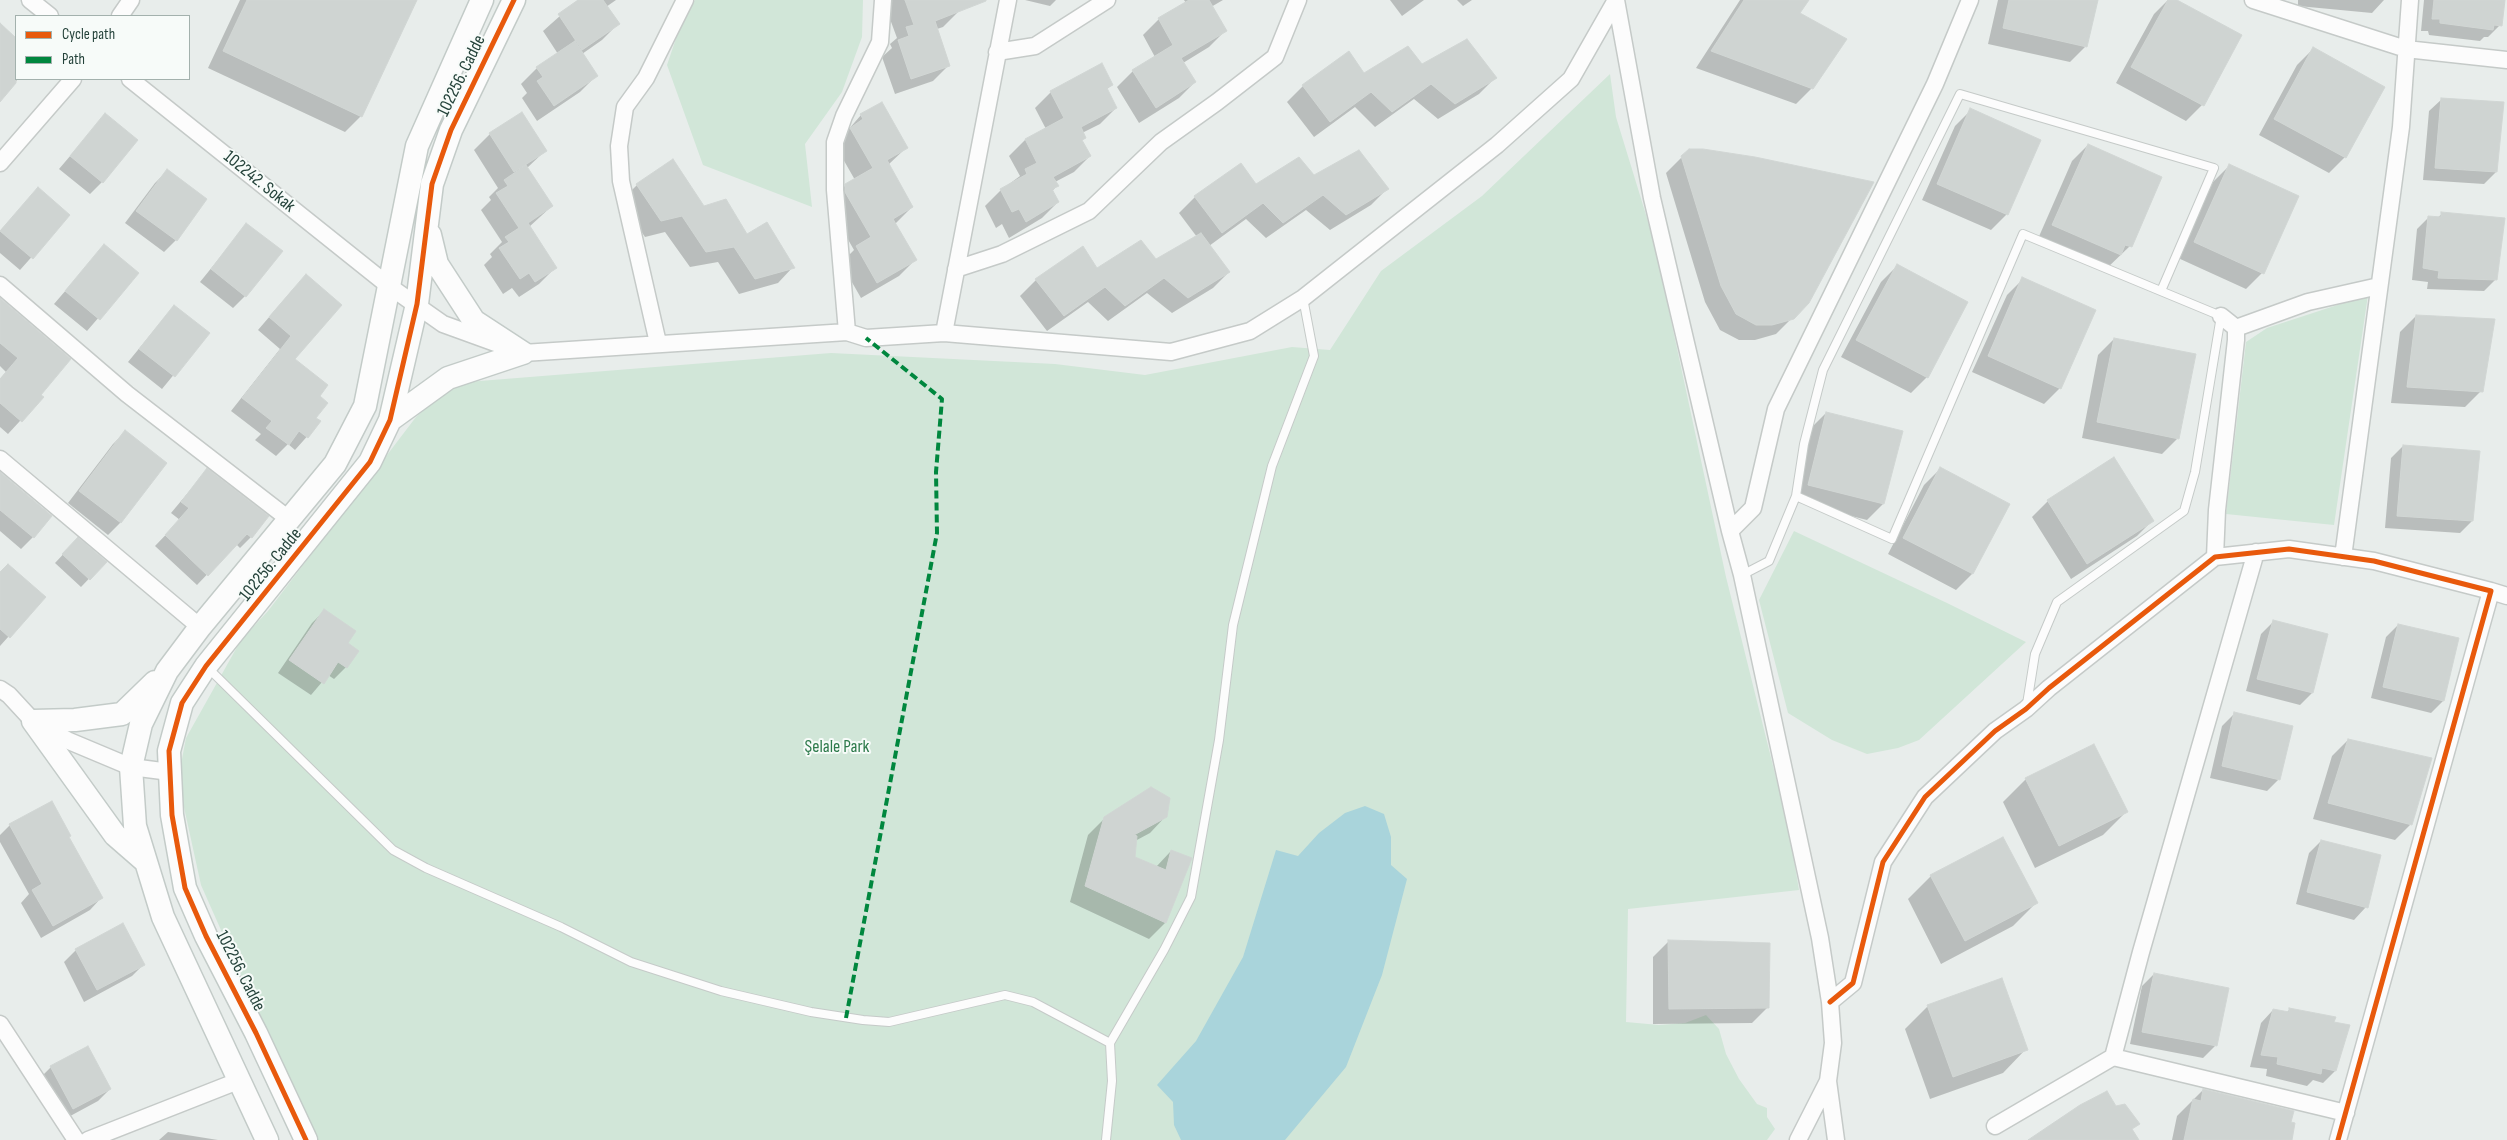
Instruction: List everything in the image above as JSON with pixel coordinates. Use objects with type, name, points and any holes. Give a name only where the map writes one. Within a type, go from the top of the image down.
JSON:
[{"type":"street","points":[[30,0],[49,15]]},
{"type":"street","points":[[121,15],[131,0]]},
{"type":"street","name":"102256. Cadde","points":[[267,1140],[163,916],[135,826],[131,767],[141,724],[167,671],[200,627],[335,464],[366,406],[417,146],[482,0]]},
{"type":"street","name":"102256. Cadde","points":[[306,1140],[256,1033],[206,936],[185,888],[172,816],[169,751],[182,703],[206,666],[370,462],[390,420],[417,304],[432,184],[451,130],[514,0]]},
{"type":"street","points":[[658,343],[621,181],[619,146],[626,107],[646,78],[685,0]]},
{"type":"street","points":[[847,332],[835,190],[835,142],[844,116],[880,42],[883,0]]},
{"type":"street","points":[[944,333],[1008,0]]},
{"type":"street","points":[[997,52],[1035,46],[1107,0]]},
{"type":"street","points":[[956,269],[1002,254],[1089,211],[1161,142],[1218,102],[1275,57],[1298,0]]},
{"type":"street","points":[[390,420],[448,378],[523,353],[847,332],[866,338],[944,333],[1171,352],[1250,331],[1303,298],[1497,145],[1571,79],[1616,0],[1652,198],[1742,575],[1820,938],[1830,1002],[1833,1043],[1828,1081],[1836,1140]]},
{"type":"street","points":[[1730,531],[1753,508],[1776,409],[1935,84],[1970,0]]},
{"type":"street","points":[[2253,0],[2406,49],[2507,60]]},
{"type":"street","points":[[2343,558],[2401,127],[2410,0]]},
{"type":"street","points":[[0,163],[72,80]]},
{"type":"street","name":"102242. Sokak","points":[[131,80],[389,286],[443,324],[523,353]]},
{"type":"street","points":[[427,223],[437,264],[474,322],[523,353]]},
{"type":"street","points":[[0,285],[126,394],[290,520]]},
{"type":"street","points":[[2236,328],[2308,302],[2379,286]]},
{"type":"street","points":[[2215,557],[2217,510],[2236,340],[2236,328],[2222,316]]},
{"type":"street","points":[[0,459],[200,627]]},
{"type":"street","points":[[1830,1002],[1853,983],[1883,862],[1926,797],[1995,731],[2215,557],[2289,548],[2343,558],[2374,561],[2491,590],[2507,596]]},
{"type":"street","points":[[2113,1058],[2141,952],[2256,552]]},
{"type":"street","points":[[2338,1140],[2491,590]]},
{"type":"street","points":[[33,721],[75,720],[122,714],[167,671]]},
{"type":"street","points":[[3,696],[33,721],[69,741],[131,767],[170,772]]},
{"type":"street","points":[[33,721],[115,835],[146,862]]},
{"type":"street","points":[[0,1024],[76,1140]]},
{"type":"street","points":[[1995,1126],[2113,1058],[2346,1113]]},
{"type":"street","points":[[88,1140],[238,1081]]},
{"type":"street","points":[[1798,1140],[1828,1081]]},
{"type":"lane","points":[[1742,575],[1769,561],[1796,496],[1804,444],[1823,370],[1960,94],[2214,168],[2161,291]]},
{"type":"lane","points":[[1796,496],[1892,538],[2023,234],[2222,316],[2195,472],[2184,511],[2057,602],[2035,654],[2026,708]]},
{"type":"lane","points":[[1106,1140],[1112,1081],[1110,1043],[1164,950],[1191,897],[1219,740],[1233,625],[1272,466],[1314,356],[1303,298]]},
{"type":"lane","points":[[206,666],[393,850],[426,868],[561,927],[632,962],[721,991],[810,1012],[863,1020],[889,1022],[1005,995],[1033,1002],[1110,1043]]},
{"type":"green space","points":[[695,0],[863,0],[862,37],[842,92],[805,144],[812,207],[703,165],[667,65],[683,18]]},
{"type":"green space","name":"Şelale Park","points":[[1610,74],[1616,117],[1654,241],[1726,577],[1789,830],[1799,890],[1628,909],[1626,1022],[1659,1025],[1685,1023],[1706,1015],[1719,1029],[1726,1054],[1739,1079],[1757,1104],[1767,1108],[1767,1117],[1775,1129],[1767,1140],[314,1140],[201,885],[178,780],[186,738],[241,640],[268,611],[416,417],[440,396],[467,382],[831,353],[1055,364],[1145,375],[1292,347],[1330,350],[1381,271],[1482,196]]},
{"type":"green space","points":[[2368,295],[2334,525],[2226,514],[2246,342],[2267,328]]},
{"type":"green space","points":[[1794,531],[2026,642],[1919,740],[1898,748],[1867,754],[1832,740],[1788,713],[1759,600]]},
{"type":"water","points":[[1365,806],[1384,814],[1391,837],[1391,865],[1407,879],[1382,975],[1346,1067],[1285,1140],[1181,1140],[1174,1125],[1173,1102],[1157,1085],[1196,1041],[1243,957],[1276,850],[1298,856],[1319,833],[1345,813]]},
{"type":"building","points":[[247,0],[417,0],[362,117],[223,51]]},
{"type":"building","points":[[578,0],[603,0],[620,24],[582,50],[558,14]]},
{"type":"building","points":[[905,0],[986,1],[935,21],[950,66],[911,79],[898,40],[909,36],[906,27],[914,25]]},
{"type":"building","points":[[1189,0],[1209,0],[1227,31],[1181,58],[1196,82],[1156,108],[1132,70],[1173,45],[1158,18]]},
{"type":"building","points":[[1744,0],[1809,0],[1800,13],[1847,39],[1813,89],[1711,51]]},
{"type":"building","points":[[2009,0],[2098,0],[2087,47],[2003,28]]},
{"type":"building","points":[[2168,0],[2177,0],[2242,35],[2204,106],[2131,67]]},
{"type":"building","points":[[2434,0],[2505,0],[2502,26],[2494,25],[2493,30],[2440,23],[2440,19],[2432,19]]},
{"type":"building","points":[[0,23],[15,37],[16,83],[0,102]]},
{"type":"building","points":[[1467,39],[1497,78],[1455,104],[1431,84],[1392,112],[1371,92],[1330,122],[1302,85],[1349,51],[1364,73],[1408,46],[1422,64]]},
{"type":"building","points":[[575,41],[598,76],[554,106],[537,81],[543,77],[536,67]]},
{"type":"building","points":[[2313,47],[2385,87],[2346,158],[2274,119]]},
{"type":"building","points":[[1102,63],[1113,85],[1107,88],[1117,108],[1081,127],[1086,138],[1082,140],[1091,156],[1053,177],[1059,186],[1052,189],[1059,202],[1026,222],[1019,209],[1012,212],[1000,189],[1027,174],[1025,169],[1037,163],[1025,139],[1064,118],[1050,91]]},
{"type":"building","points":[[2441,98],[2504,102],[2497,172],[2435,168]]},
{"type":"building","points":[[882,102],[908,148],[887,160],[913,207],[893,219],[917,260],[877,283],[856,246],[871,237],[845,192],[845,184],[873,168],[850,128],[863,119],[860,114]]},
{"type":"building","points":[[1970,108],[2041,140],[2008,215],[1937,184]]},
{"type":"building","points":[[522,112],[547,151],[514,172],[489,133]]},
{"type":"building","points":[[105,113],[138,140],[103,183],[70,156]]},
{"type":"building","points":[[2088,144],[2162,177],[2132,247],[2125,245],[2121,255],[2052,225]]},
{"type":"building","points":[[1689,149],[1703,149],[1755,157],[1874,182],[1809,303],[1794,319],[1772,325],[1756,325],[1736,314],[1721,286],[1681,156]]},
{"type":"building","points":[[1359,150],[1389,189],[1346,215],[1323,195],[1283,223],[1263,203],[1222,233],[1194,196],[1241,163],[1256,184],[1299,157],[1314,175]]},
{"type":"building","points":[[673,159],[704,206],[726,199],[747,234],[767,222],[795,268],[755,279],[734,247],[706,252],[682,216],[661,221],[636,184]]},
{"type":"building","points":[[2229,164],[2299,196],[2264,274],[2194,242]]},
{"type":"building","points":[[526,165],[553,206],[528,223],[557,268],[535,282],[529,273],[520,279],[499,248],[509,242],[505,237],[519,228],[496,193],[508,186],[504,180]]},
{"type":"building","points":[[167,169],[207,199],[177,241],[136,211]]},
{"type":"building","points":[[38,187],[70,215],[33,259],[0,231]]},
{"type":"building","points":[[2441,212],[2505,218],[2497,280],[2438,278],[2439,271],[2423,268],[2428,216],[2441,217]]},
{"type":"building","points":[[246,223],[283,251],[246,297],[211,269]]},
{"type":"building","points":[[1201,233],[1230,272],[1188,298],[1164,278],[1125,306],[1105,287],[1064,316],[1035,279],[1083,246],[1097,268],[1141,240],[1156,259]]},
{"type":"building","points":[[104,244],[139,273],[100,320],[65,291]]},
{"type":"building","points":[[1897,264],[1968,302],[1928,378],[1856,340]]},
{"type":"building","points":[[306,274],[342,305],[295,359],[328,385],[320,396],[328,403],[316,418],[321,421],[308,438],[299,431],[289,445],[266,428],[272,421],[242,398],[291,336],[269,317]]},
{"type":"building","points":[[2022,277],[2096,310],[2061,389],[1988,356]]},
{"type":"building","points":[[0,298],[71,359],[41,395],[44,397],[22,422],[0,403],[0,379],[18,358],[0,343]]},
{"type":"building","points":[[174,305],[210,333],[175,377],[139,349]]},
{"type":"building","points":[[2416,315],[2495,319],[2483,392],[2407,387]]},
{"type":"building","points":[[2114,338],[2196,354],[2179,439],[2097,422]]},
{"type":"building","points":[[1826,412],[1903,431],[1884,504],[1808,485]]},
{"type":"building","points":[[125,430],[167,463],[121,523],[79,491]]},
{"type":"building","points":[[2403,445],[2480,451],[2473,521],[2397,516]]},
{"type":"building","points":[[2114,457],[2154,521],[2087,564],[2047,500]]},
{"type":"building","points":[[1940,467],[2010,504],[1973,574],[1903,538]]},
{"type":"building","points":[[207,468],[269,516],[252,538],[247,534],[208,576],[165,535],[189,508],[181,502]]},
{"type":"building","points":[[0,472],[52,516],[34,538],[0,510]]},
{"type":"building","points":[[78,537],[107,562],[90,580],[62,554]]},
{"type":"building","points":[[8,564],[46,597],[10,638],[0,629],[0,572]]},
{"type":"building","points":[[324,609],[356,631],[348,643],[359,651],[347,668],[338,662],[324,684],[289,660]]},
{"type":"building","points":[[2273,620],[2328,634],[2313,693],[2257,679]]},
{"type":"building","points":[[2398,624],[2459,638],[2444,701],[2383,687]]},
{"type":"building","points":[[2234,712],[2293,726],[2280,780],[2222,766]]},
{"type":"building","points":[[2348,739],[2432,758],[2412,825],[2328,803]]},
{"type":"building","points":[[2094,744],[2128,812],[2059,846],[2025,778]]},
{"type":"building","points":[[1151,787],[1170,798],[1167,817],[1134,835],[1137,836],[1135,857],[1166,870],[1171,850],[1192,858],[1166,923],[1085,886],[1104,817]]},
{"type":"building","points":[[52,801],[71,836],[69,837],[103,898],[53,926],[32,890],[42,884],[9,824]]},
{"type":"building","points":[[2003,837],[2038,903],[1965,941],[1930,875]]},
{"type":"building","points":[[2321,840],[2381,855],[2368,908],[2307,892]]},
{"type":"building","points":[[123,923],[145,965],[97,990],[75,949]]},
{"type":"building","points":[[1668,940],[1770,943],[1769,1008],[1669,1009]]},
{"type":"building","points":[[2154,973],[2229,988],[2217,1046],[2142,1032]]},
{"type":"building","points":[[2002,978],[2028,1050],[1953,1077],[1927,1005]]},
{"type":"building","points":[[2289,1008],[2336,1017],[2334,1022],[2350,1025],[2336,1071],[2322,1068],[2321,1074],[2277,1064],[2278,1057],[2261,1055],[2273,1009],[2289,1012]]},
{"type":"building","points":[[88,1046],[111,1089],[73,1109],[50,1066]]},
{"type":"building","points":[[2203,1089],[2294,1111],[2291,1122],[2295,1123],[2292,1140],[2184,1140],[2193,1099],[2201,1101]]},
{"type":"building","points":[[2107,1091],[2116,1106],[2125,1104],[2140,1124],[2132,1129],[2139,1140],[2028,1140],[2080,1105]]},
{"type":"marked path","points":[[846,1018],[937,533],[936,472],[942,399],[866,338]]},
{"type":"cycle path","points":[[306,1140],[256,1033],[206,936],[185,888],[172,815],[169,751],[182,703],[206,666],[370,462],[390,420],[417,304],[432,184],[451,130],[514,0]]},
{"type":"cycle path","points":[[1830,1002],[1853,983],[1883,862],[1925,797],[1995,731],[2026,709],[2049,688],[2215,557],[2289,549],[2374,561],[2491,591],[2338,1140]]}]
